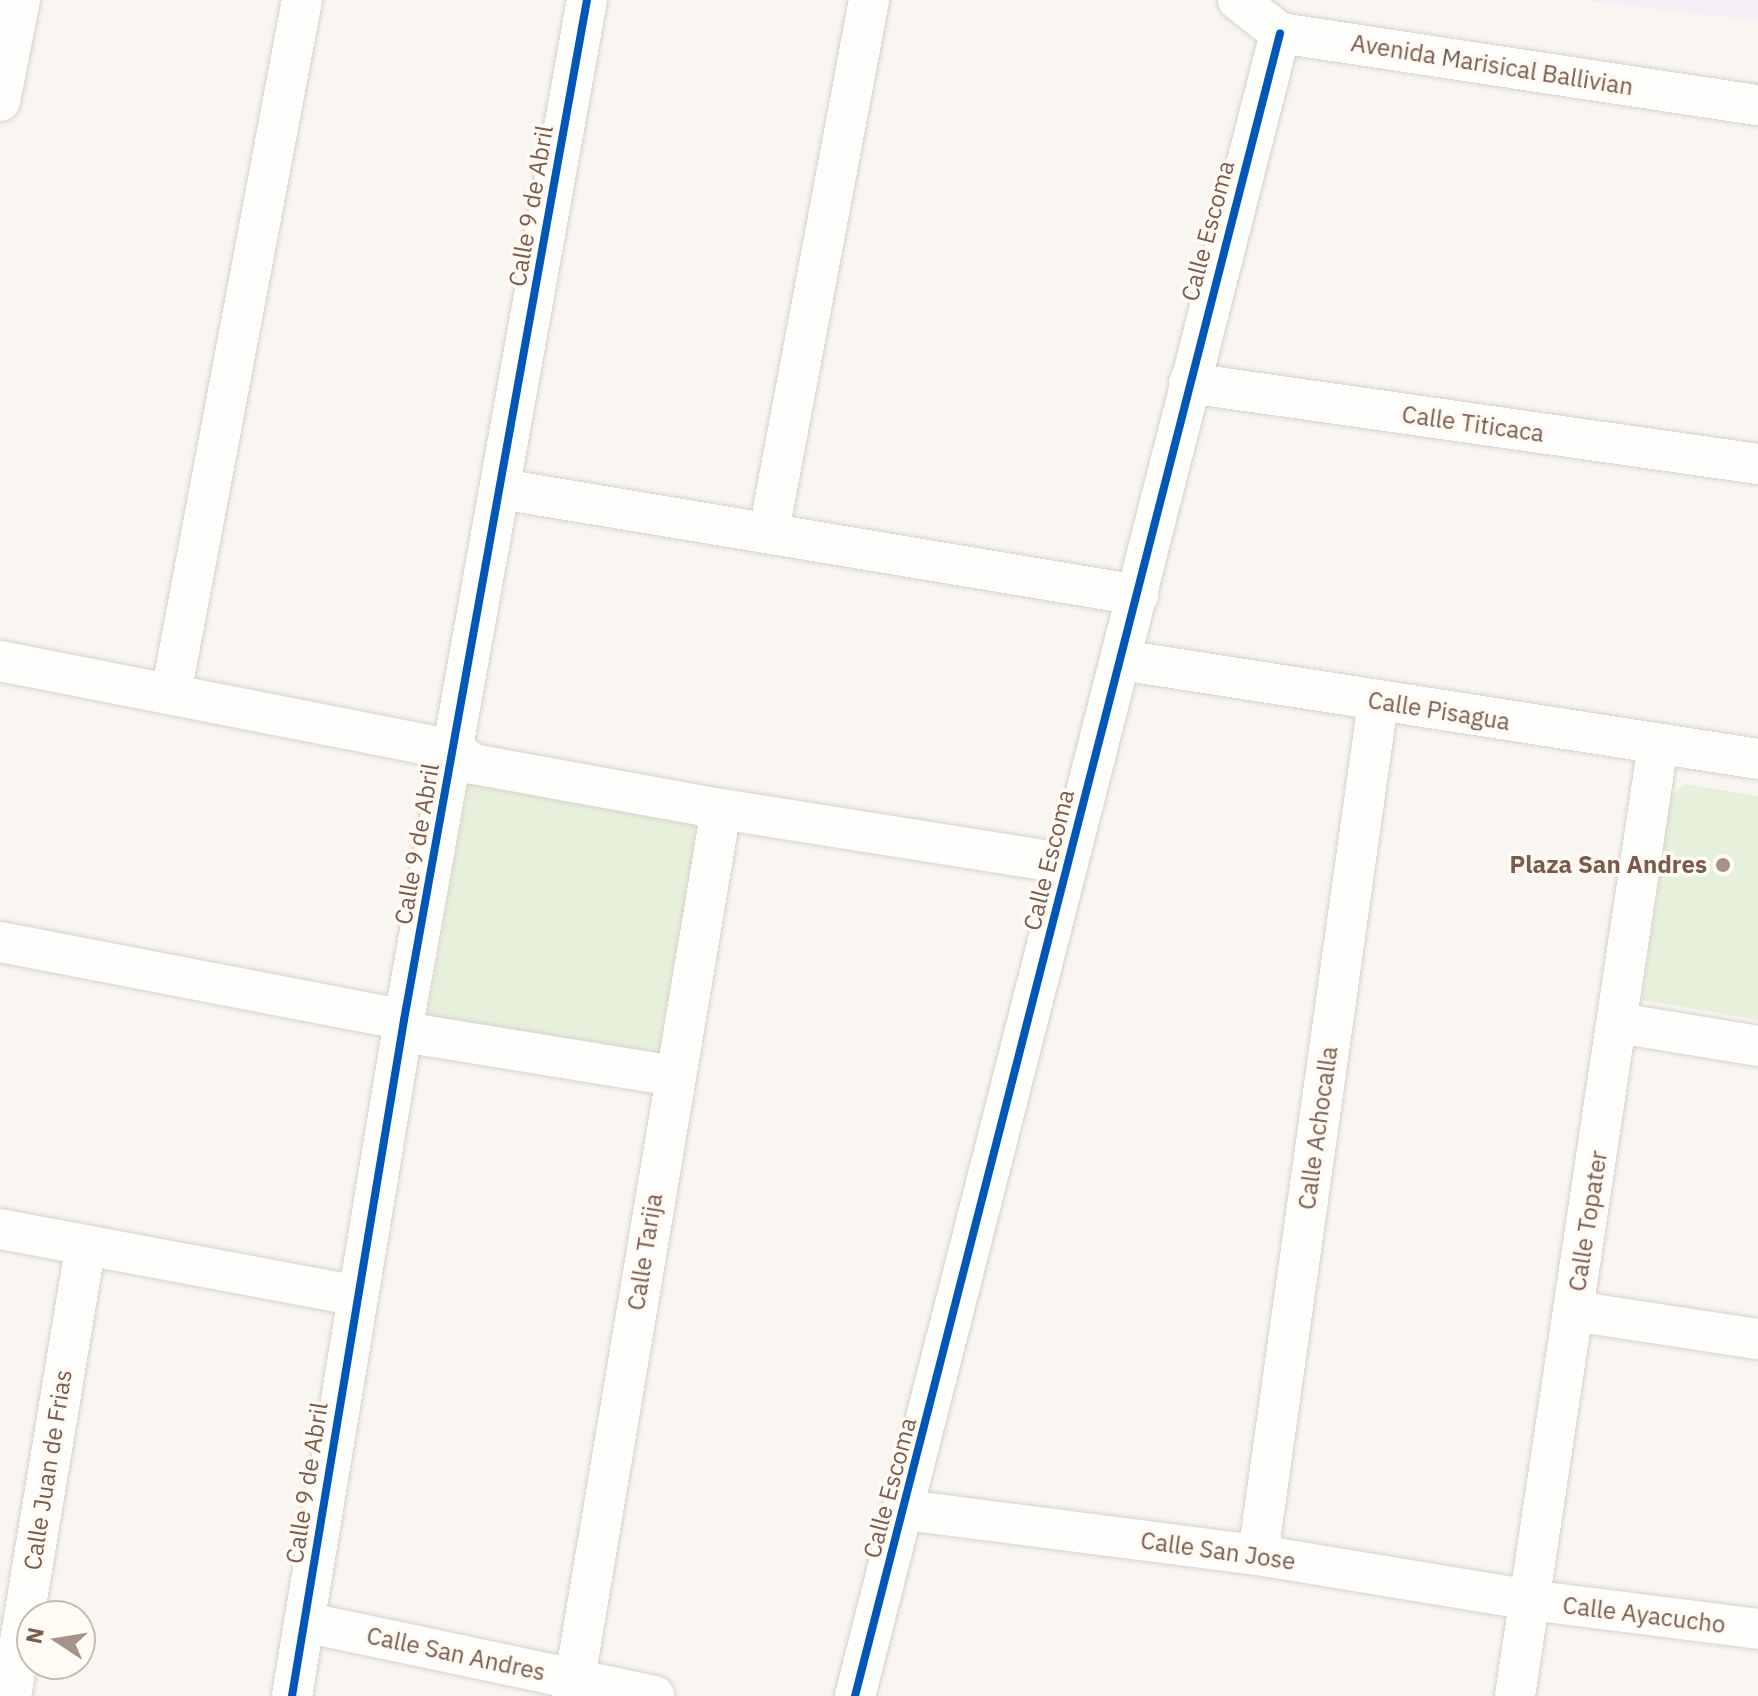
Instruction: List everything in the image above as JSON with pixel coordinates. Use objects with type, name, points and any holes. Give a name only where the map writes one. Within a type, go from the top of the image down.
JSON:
[{"type":"street","points":[[1,94],[20,0]]},
{"type":"street","points":[[171,694],[302,0]]},
{"type":"street","name":"Calle 9 de Abril","points":[[292,1696],[357,1296],[587,0]]},
{"type":"street","points":[[769,531],[869,0]]},
{"type":"street","name":"Avenida Marisical Ballivian","points":[[1238,0],[1280,33],[1758,105]]},
{"type":"street","name":"Calle Escoma","points":[[855,1696],[1280,33]]},
{"type":"street","name":"Calle Titicaca","points":[[1189,383],[1758,464]]},
{"type":"street","points":[[501,489],[769,531],[1138,595]]},
{"type":"street","name":"Calle Pisagua","points":[[1121,660],[1758,759]]},
{"type":"street","points":[[0,661],[454,750],[473,764],[721,809],[1068,864]]},
{"type":"street","name":"Calle Achocalla","points":[[1258,1555],[1378,702]]},
{"type":"street","name":"Calle Topater","points":[[1515,1696],[1658,745]]},
{"type":"street","name":"Calle Tarija","points":[[574,1688],[721,809]]},
{"type":"street","points":[[0,942],[404,1026],[674,1076]]},
{"type":"street","points":[[1618,1023],[1758,1046]]},
{"type":"street","points":[[0,1229],[357,1296]]},
{"type":"street","name":"Calle Juan de Frias","points":[[11,1696],[86,1245]]},
{"type":"street","points":[[1574,1311],[1758,1339]]},
{"type":"street","name":"Calle San Jose","points":[[905,1510],[1258,1555],[1530,1600]]},
{"type":"street","name":"Calle Ayacucho","points":[[1530,1600],[1758,1629]]},
{"type":"street","name":"Calle San Andres","points":[[304,1622],[574,1688],[654,1696]]},
{"type":"shaded area","points":[[1580,0],[1758,0],[1758,21]]},
{"type":"green space","points":[[469,778],[700,819],[658,1057],[427,1016]]},
{"type":"green space","points":[[1685,784],[1758,796],[1758,1020],[1642,1000],[1671,795]]},
{"type":"cycle path","points":[[292,1696],[404,1020],[587,0]]},
{"type":"cycle path","points":[[855,1696],[1280,33]]},
{"type":"place","name":"Plaza San Andres","points":[[1723,865]]}]
